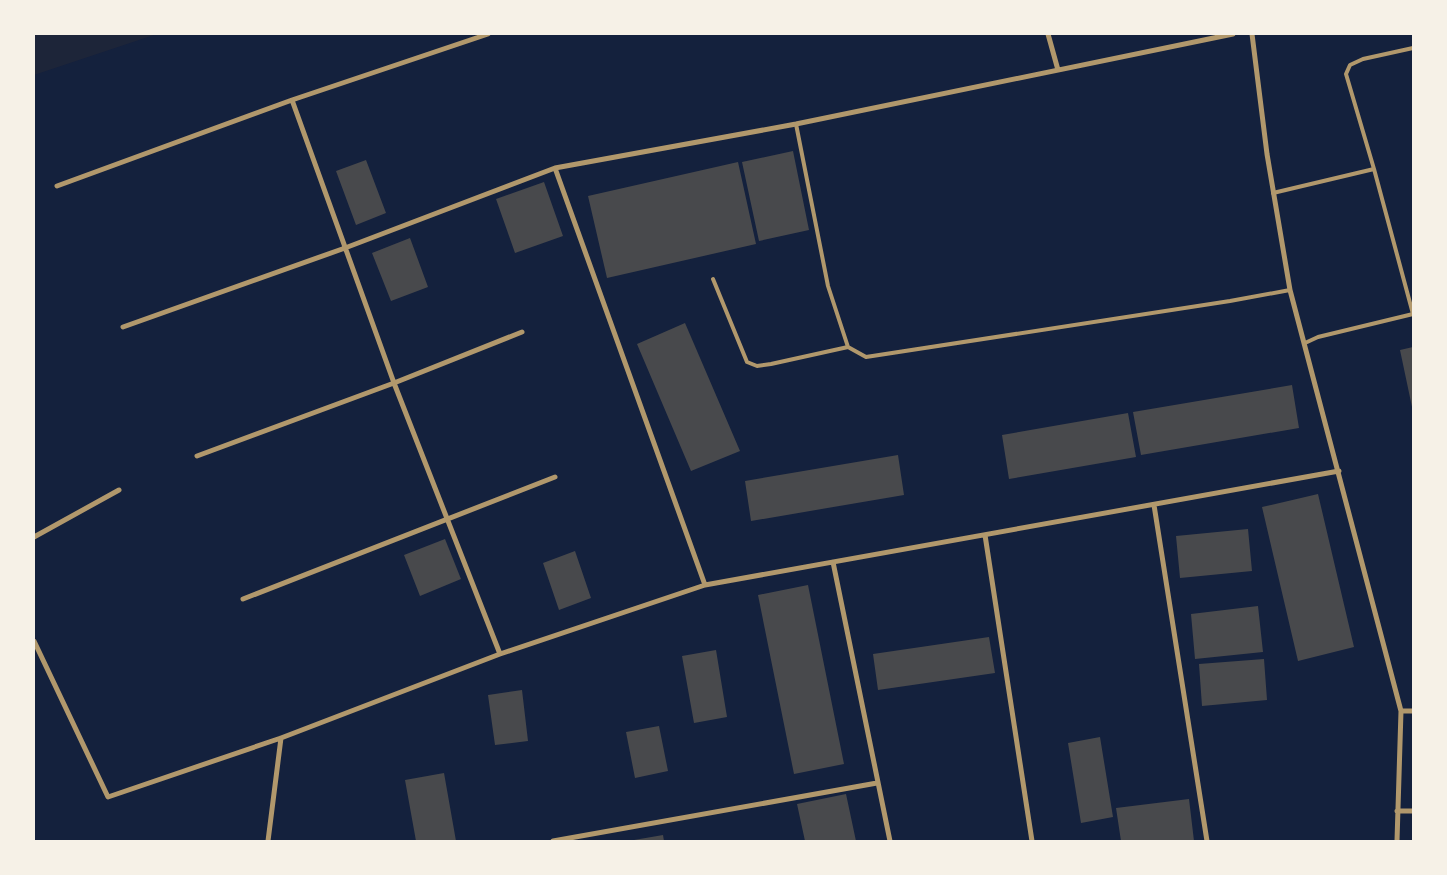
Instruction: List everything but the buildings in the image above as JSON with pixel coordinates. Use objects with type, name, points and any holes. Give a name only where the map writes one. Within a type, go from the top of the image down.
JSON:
[{"type":"street","points":[[57,186],[292,100],[488,34]]},
{"type":"street","points":[[1048,34],[1058,70]]},
{"type":"street","points":[[123,327],[345,248],[555,168],[796,124],[1233,34]]},
{"type":"street","points":[[1252,34],[1273,193],[1290,290],[1401,711],[1397,841]]},
{"type":"street","points":[[292,100],[394,382],[500,654]]},
{"type":"street","points":[[555,168],[705,585]]},
{"type":"street","points":[[197,456],[522,332]]},
{"type":"street","points":[[34,641],[108,797],[281,738],[500,654],[705,585],[1339,470]]},
{"type":"street","points":[[243,599],[555,477]]},
{"type":"street","points":[[34,536],[119,490]]},
{"type":"street","points":[[1154,505],[1207,841]]},
{"type":"street","points":[[985,534],[1032,841]]},
{"type":"street","points":[[833,562],[890,841]]},
{"type":"street","points":[[1401,711],[1413,711]]},
{"type":"street","points":[[268,841],[281,738]]},
{"type":"street","points":[[553,841],[877,783]]},
{"type":"street","points":[[1397,811],[1413,811]]},
{"type":"lane","points":[[1305,343],[1318,337],[1413,314],[1346,74],[1350,65],[1363,59],[1413,48]]},
{"type":"lane","points":[[796,124],[828,286],[848,347]]},
{"type":"lane","points":[[1273,193],[1374,169]]},
{"type":"lane","points":[[713,279],[746,362],[757,366],[848,347],[866,357],[1230,302],[1290,290]]},
{"type":"shaded area","points":[[34,34],[157,34],[34,75]]}]
